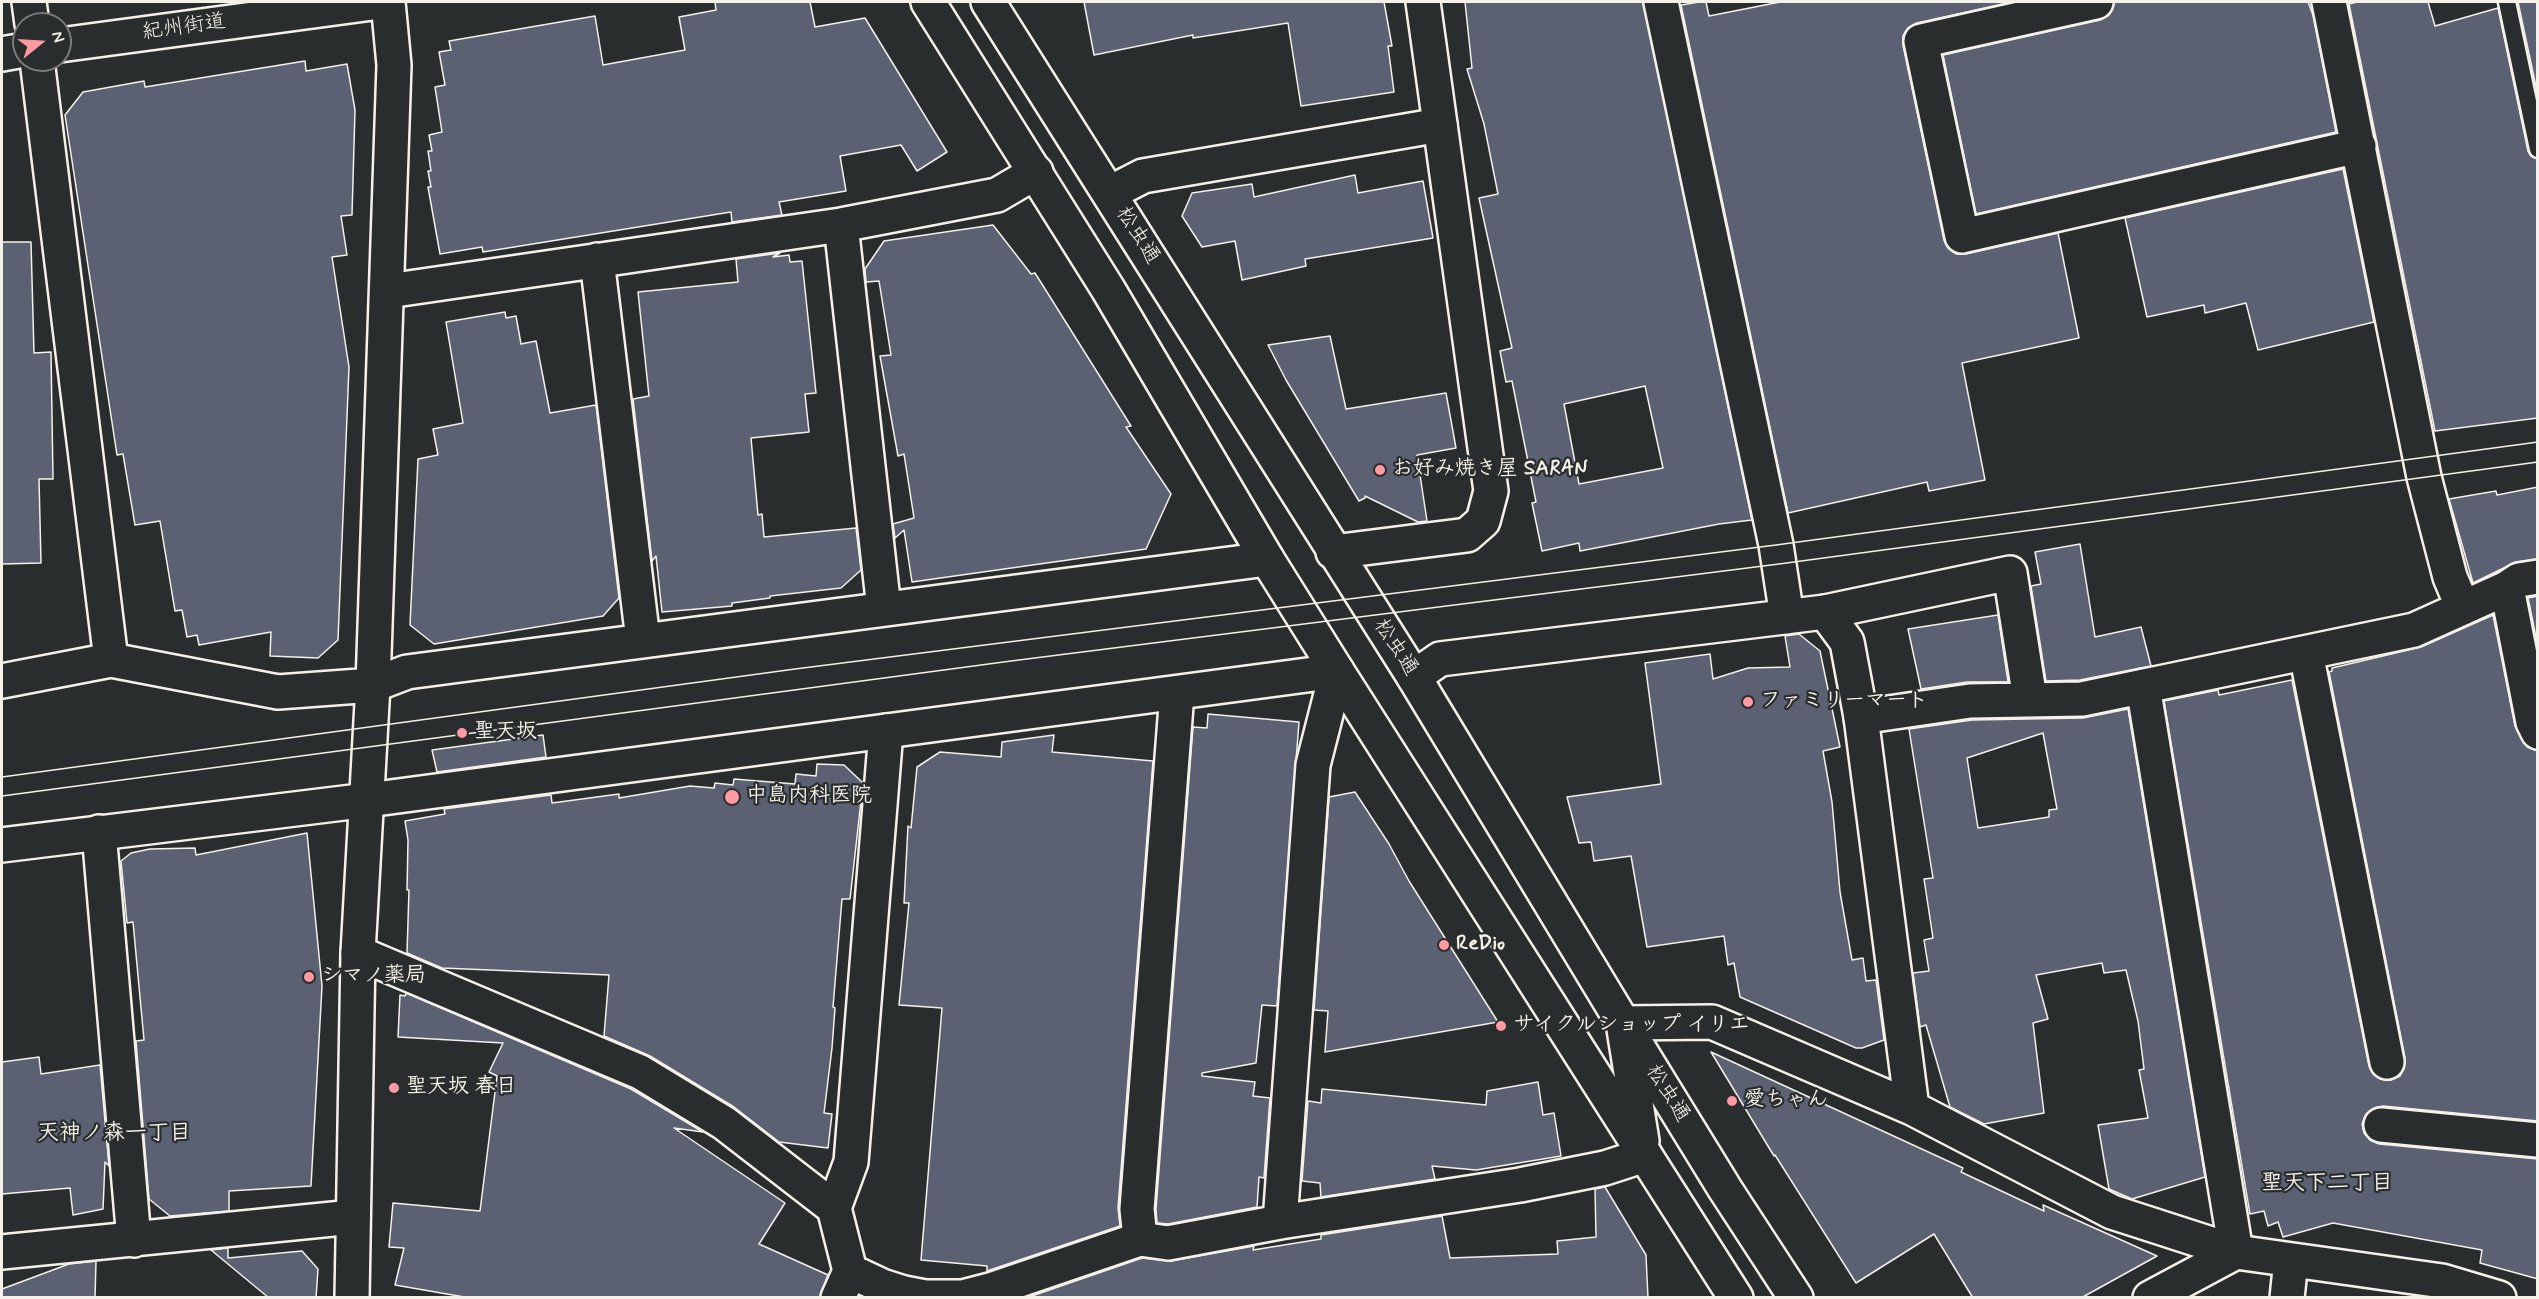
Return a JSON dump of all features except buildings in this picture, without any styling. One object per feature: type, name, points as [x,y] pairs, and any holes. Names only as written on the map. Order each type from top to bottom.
[{"type":"street","name":"紀州街道","points":[[72,43],[380,2]]},
{"type":"street","points":[[352,1298],[358,953],[368,800],[388,291],[394,65],[388,2]]},
{"type":"street","points":[[928,2],[1108,289],[1337,671],[1645,1155],[1728,1294]]},
{"type":"street","name":"松虫通","points":[[988,2],[1414,677],[1725,1189],[1796,1298]]},
{"type":"street","points":[[1333,552],[1467,535],[1483,521],[1491,491],[1423,2]]},
{"type":"street","points":[[1661,2],[1776,546],[1787,617]]},
{"type":"street","points":[[2096,2],[1921,41],[1962,236],[2360,146]]},
{"type":"street","points":[[2329,2],[2360,146],[2422,467],[2450,577],[2463,608]]},
{"type":"street","points":[[38,72],[111,660]]},
{"type":"street","points":[[1110,193],[1143,176],[1440,125]]},
{"type":"street","points":[[388,291],[841,225],[997,195],[1036,172]]},
{"type":"street","points":[[841,225],[884,609]]},
{"type":"street","points":[[597,260],[643,640]]},
{"type":"street","points":[[2,681],[111,660],[278,692],[373,685],[407,672],[1268,559]]},
{"type":"street","points":[[1414,677],[1440,659],[1825,612],[2010,573],[2030,699]]},
{"type":"street","points":[[1861,717],[1970,701],[2082,699],[2306,653],[2414,630],[2507,588],[2519,580],[2538,577]]},
{"type":"street","points":[[2507,588],[2534,722],[2538,732]]},
{"type":"street","points":[[1825,612],[1847,642],[1861,717],[1912,1108]]},
{"type":"street","points":[[2306,653],[2387,1062]]},
{"type":"street","points":[[2,845],[368,800],[1337,671]]},
{"type":"street","points":[[1280,1222],[1313,765],[1337,671]]},
{"type":"street","points":[[2143,686],[2236,1252]]},
{"type":"street","points":[[1140,1239],[1137,1209],[1177,693]]},
{"type":"street","points":[[886,731],[851,1162],[834,1208],[843,1284],[882,1286],[925,1297],[963,1297],[1140,1239],[1168,1243],[1280,1222],[1530,1183],[1605,1168],[1645,1155]]},
{"type":"street","points":[[99,832],[134,1240]]},
{"type":"street","points":[[358,953],[640,1072],[724,1123],[834,1208]]},
{"type":"street","points":[[1645,1155],[1623,1023],[1712,1022],[1912,1108],[2112,1212],[2236,1252],[2442,1281],[2499,1298]]},
{"type":"street","points":[[2381,1125],[2538,1140]]},
{"type":"street","points":[[2,1252],[353,1217]]},
{"type":"street","points":[[2150,1298],[2236,1252]]},
{"type":"street","points":[[2287,1298],[2291,1260]]},
{"type":"lane","points":[[2507,2],[2538,149]]},
{"type":"tram line","points":[[2,777],[795,669],[1776,545],[2538,442]]},
{"type":"tram line","points":[[2,796],[1011,661],[1779,564],[2538,462]]},
{"type":"place","name":"お好み焼き屋 SARAN","points":[[1380,470]]},
{"type":"place","name":"ファミリーマート","points":[[1748,702]]},
{"type":"place","name":"聖天坂","points":[[462,733]]},
{"type":"place","name":"中島内科医院","points":[[732,797]]},
{"type":"place","name":"ReDio","points":[[1444,945]]},
{"type":"place","name":"シマノ薬局","points":[[309,977]]},
{"type":"place","name":"サイクルショップ イリエ","points":[[1501,1026]]},
{"type":"place","name":"聖天坂 春日","points":[[394,1088]]},
{"type":"place","name":"愛ちゃん","points":[[1732,1101]]},
{"type":"district","name":"天神ノ森一丁目","points":[[114,1134]]},
{"type":"district","name":"聖天下二丁目","points":[[2327,1184]]}]
